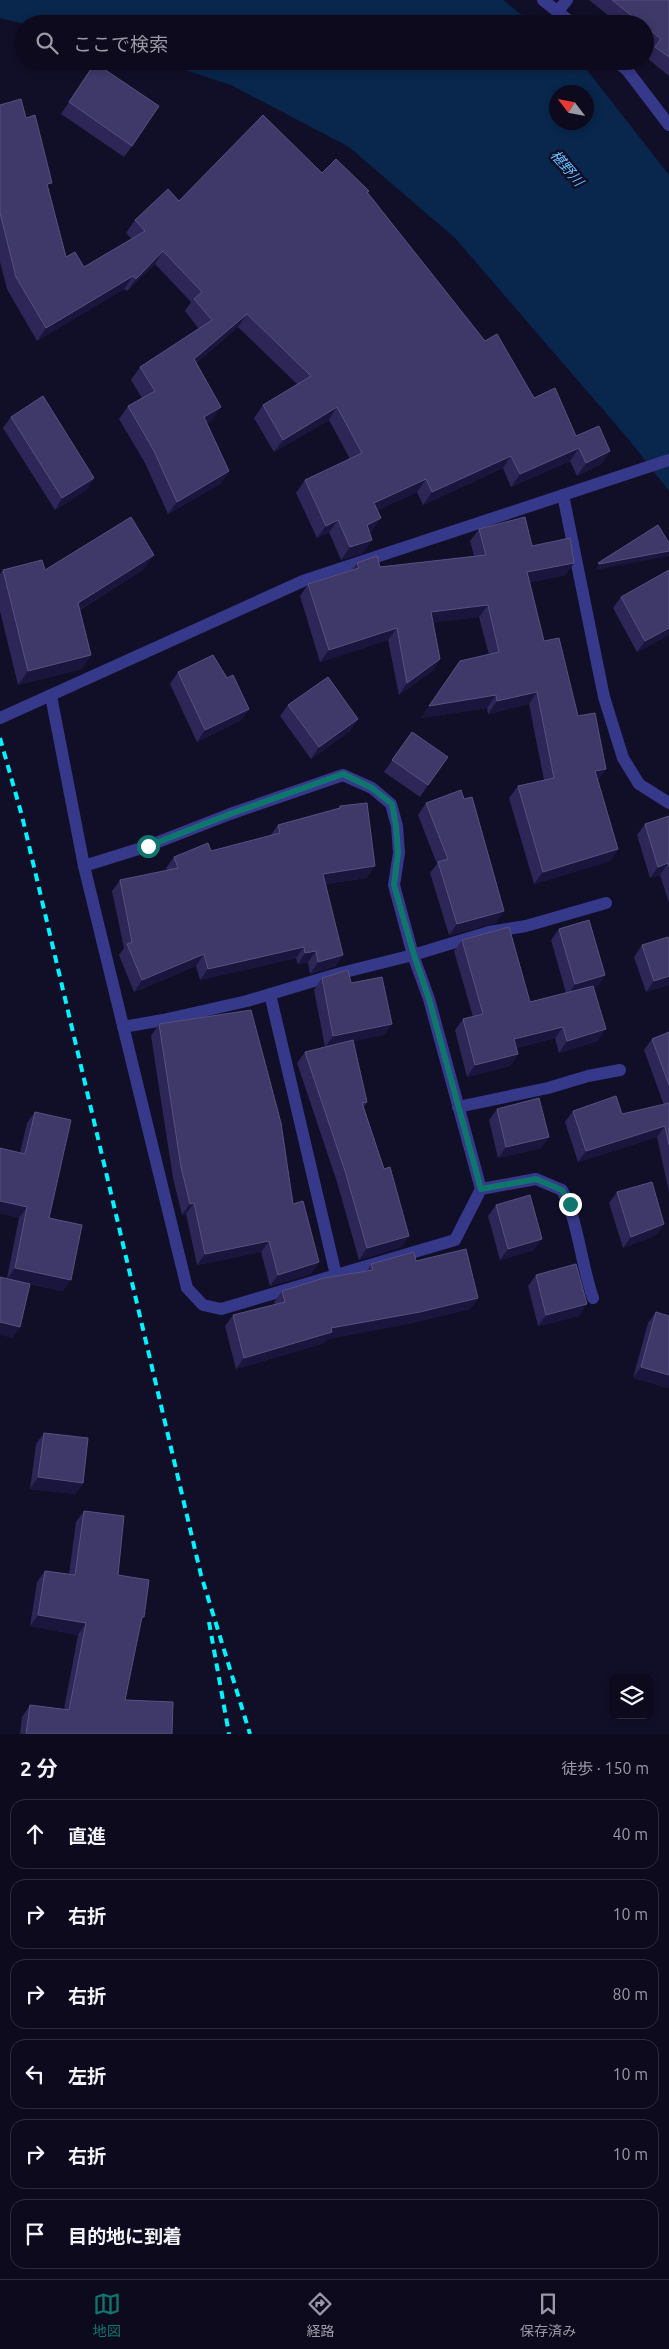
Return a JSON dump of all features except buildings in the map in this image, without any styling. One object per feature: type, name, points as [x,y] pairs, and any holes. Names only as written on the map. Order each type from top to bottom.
[{"type":"street","points":[[543,0],[563,15]]},
{"type":"street","points":[[558,11],[567,0]]},
{"type":"street","points":[[627,70],[669,125]]},
{"type":"street","points":[[0,718],[303,581],[669,460]]},
{"type":"street","points":[[563,495],[604,698],[623,758],[638,784],[669,803]]},
{"type":"street","points":[[51,696],[84,866],[187,1288],[203,1305],[221,1309],[455,1240],[481,1189],[429,999],[394,885],[398,853],[392,804],[372,788],[343,774],[230,814],[148,846],[84,866]]},
{"type":"street","points":[[123,1027],[206,1011],[337,974],[414,955],[489,932],[526,926],[606,903]]},
{"type":"street","points":[[270,994],[336,1275]]},
{"type":"street","points":[[458,1107],[548,1088],[588,1076],[620,1070]]},
{"type":"street","points":[[481,1189],[536,1179],[562,1190],[570,1204],[583,1272],[592,1298]]},
{"type":"water","points":[[0,0],[503,0],[522,15],[15,15],[15,22],[0,18]]},
{"type":"water","name":"椹野川","points":[[185,70],[587,70],[669,175],[669,491],[630,441],[455,238],[349,147],[231,85]]},
{"type":"railway","points":[[0,738],[22,816],[201,1575],[250,1734]]},
{"type":"railway","points":[[209,1622],[229,1734]]},
{"type":"route","points":[[148,846],[230,814],[343,774],[372,788],[392,804],[398,853],[394,885],[429,999],[481,1189],[536,1179],[552,1184],[562,1190],[570,1204]]}]
